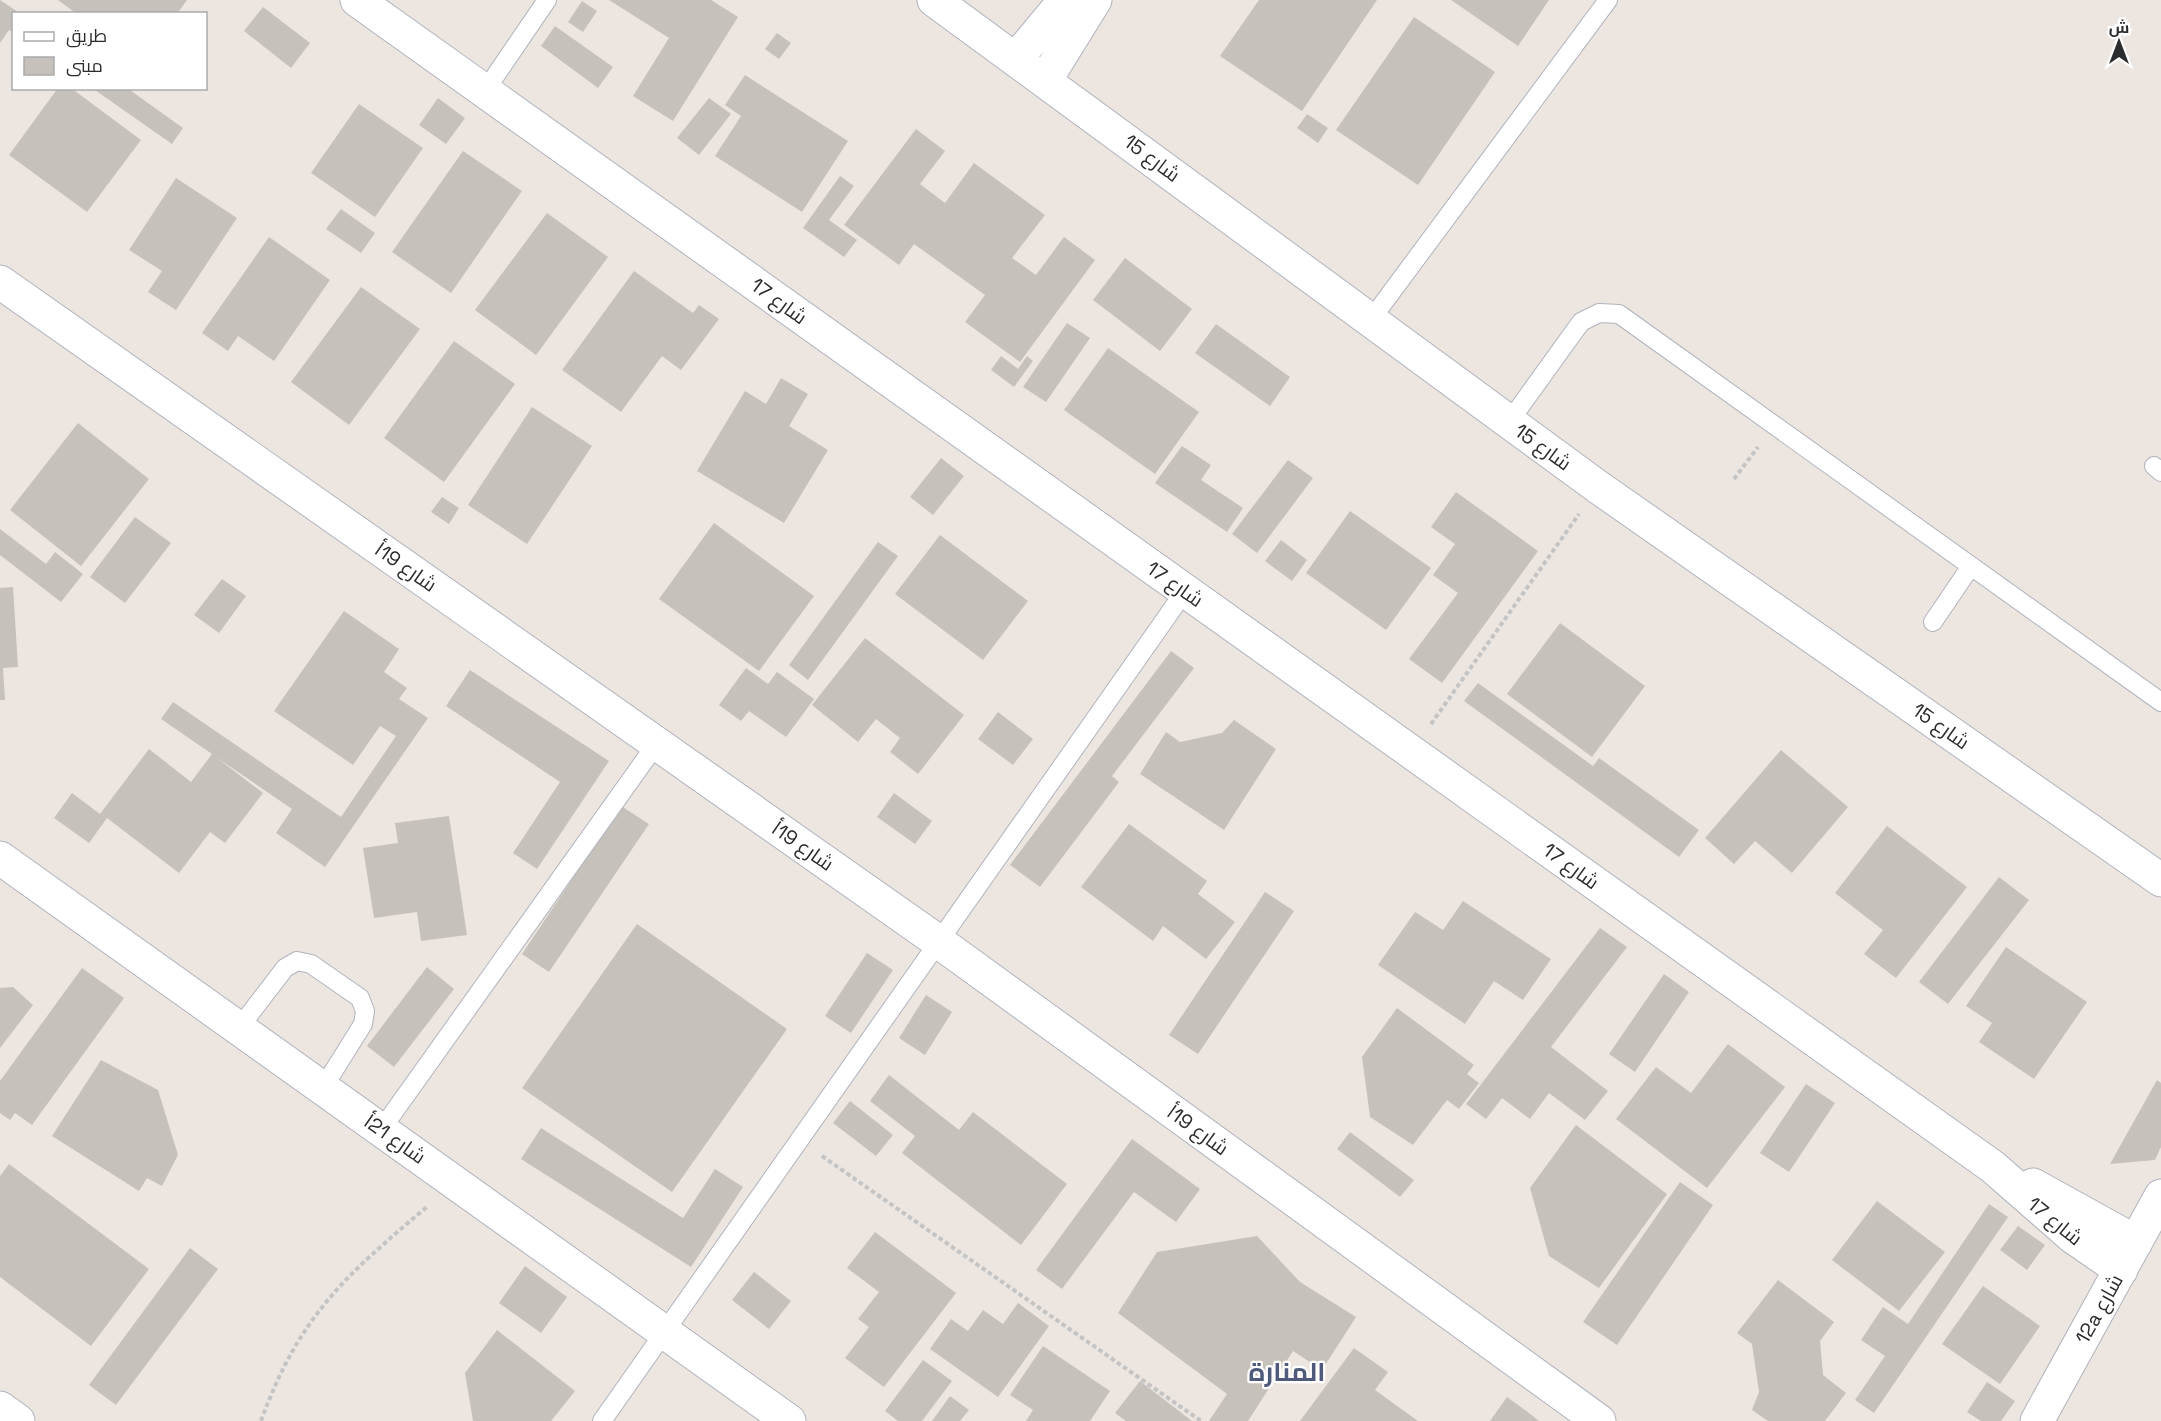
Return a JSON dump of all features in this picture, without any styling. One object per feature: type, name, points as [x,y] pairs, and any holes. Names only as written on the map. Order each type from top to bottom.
[{"type":"street","name":"شارع 17","points":[[357,0],[1993,1167],[2059,1198],[2128,1256]]},
{"type":"street","name":"شارع 15","points":[[934,0],[1046,79],[1370,321],[1598,487],[2161,880]]},
{"type":"street","points":[[1016,59],[1065,0]]},
{"type":"street","points":[[1046,79],[1095,0]]},
{"type":"street","name":"شارع 19أ","points":[[0,282],[939,942],[1599,1421]]},
{"type":"street","name":"شارع 21أ","points":[[0,858],[789,1421]]},
{"type":"street","name":"12a شارع","points":[[2037,1421],[2161,1196]]},
{"type":"street","points":[[0,1408],[18,1421]]},
{"type":"lane","points":[[484,91],[547,0]]},
{"type":"lane","points":[[1370,321],[1608,0]]},
{"type":"lane","points":[[1509,422],[1581,322],[1589,316],[1609,312],[1619,314],[2161,701]]},
{"type":"lane","points":[[1933,622],[1971,566]]},
{"type":"lane","points":[[602,1421],[1185,591]]},
{"type":"lane","points":[[381,1130],[657,743]]},
{"type":"lane","points":[[239,1028],[291,963],[297,961],[311,964],[360,999],[365,1018],[322,1088]]},
{"type":"path","points":[[1734,479],[1774,425]]},
{"type":"path","points":[[1412,752],[1598,487]]},
{"type":"path","points":[[799,1140],[1201,1421]]},
{"type":"path","points":[[261,1421],[276,1382],[298,1339],[326,1300],[359,1264],[456,1183]]},
{"type":"building","points":[[0,0],[18,12],[12,12],[12,32],[9,30],[0,43]]},
{"type":"building","points":[[58,0],[187,0],[178,12],[74,12]]},
{"type":"building","points":[[609,0],[711,0],[738,17],[673,121],[633,96],[669,38]]},
{"type":"building","points":[[1259,0],[1377,0],[1302,111],[1220,56]]},
{"type":"building","points":[[1451,0],[1549,0],[1518,46]]},
{"type":"building","points":[[582,1],[597,11],[583,32],[568,22]]},
{"type":"building","points":[[263,7],[310,43],[291,68],[244,31]]},
{"type":"building","points":[[1414,17],[1495,72],[1418,185],[1336,130]]},
{"type":"building","points":[[555,26],[613,67],[598,88],[541,46]]},
{"type":"building","points":[[777,33],[791,43],[779,59],[765,49]]},
{"type":"building","points":[[745,75],[848,141],[802,212],[715,156],[741,116],[725,105]]},
{"type":"building","points":[[57,90],[74,90],[141,140],[87,212],[9,155]]},
{"type":"building","points":[[95,90],[130,90],[183,128],[172,144]]},
{"type":"building","points":[[438,98],[465,118],[446,144],[419,125]]},
{"type":"building","points":[[709,98],[731,114],[699,155],[677,138]]},
{"type":"building","points":[[359,104],[423,148],[375,217],[311,173]]},
{"type":"building","points":[[1307,114],[1328,128],[1318,143],[1297,128]]},
{"type":"building","points":[[916,129],[945,151],[920,184],[945,203],[974,163],[1045,215],[1012,258],[1036,275],[1064,237],[1095,260],[1020,362],[965,322],[985,295],[914,244],[899,265],[844,225]]},
{"type":"building","points":[[463,151],[522,191],[451,293],[392,252]]},
{"type":"building","points":[[840,176],[854,186],[829,220],[857,240],[844,257],[803,228]]},
{"type":"building","points":[[176,178],[237,218],[176,310],[148,292],[162,271],[129,250]]},
{"type":"building","points":[[341,209],[375,233],[361,253],[326,229]]},
{"type":"building","points":[[547,213],[608,257],[536,355],[475,310]]},
{"type":"building","points":[[269,237],[330,280],[274,361],[238,336],[228,351],[202,333]]},
{"type":"building","points":[[1125,258],[1192,309],[1160,351],[1093,300]]},
{"type":"building","points":[[634,271],[693,313],[699,305],[719,319],[681,370],[662,356],[621,412],[562,370]]},
{"type":"building","points":[[361,287],[420,329],[349,425],[291,382]]},
{"type":"building","points":[[1067,323],[1090,338],[1046,402],[1023,387]]},
{"type":"building","points":[[1216,324],[1290,377],[1270,406],[1195,353]]},
{"type":"building","points":[[454,341],[515,384],[444,482],[384,438]]},
{"type":"building","points":[[1108,348],[1199,412],[1155,474],[1064,410]]},
{"type":"building","points":[[1001,356],[1018,369],[1027,356],[1033,361],[1014,387],[991,370]]},
{"type":"building","points":[[781,378],[808,394],[789,426],[828,450],[784,523],[697,471],[745,391],[766,404]]},
{"type":"building","points":[[532,407],[592,446],[527,544],[468,505]]},
{"type":"building","points":[[78,423],[149,479],[81,566],[10,510]]},
{"type":"building","points":[[1182,446],[1211,465],[1201,480],[1243,508],[1227,532],[1155,483]]},
{"type":"building","points":[[941,458],[964,476],[933,515],[910,497]]},
{"type":"building","points":[[1288,460],[1313,478],[1257,553],[1232,534]]},
{"type":"building","points":[[1456,492],[1538,551],[1442,683],[1409,659],[1458,593],[1433,575],[1455,544],[1431,527]]},
{"type":"building","points":[[442,497],[459,508],[449,524],[431,512]]},
{"type":"building","points":[[1350,511],[1431,568],[1386,630],[1306,573]]},
{"type":"building","points":[[135,517],[171,543],[125,603],[90,577]]},
{"type":"building","points":[[714,523],[814,596],[759,671],[659,599]]},
{"type":"building","points":[[0,529],[46,564],[55,552],[83,574],[61,602],[0,555]]},
{"type":"building","points":[[940,535],[1028,601],[983,660],[895,594]]},
{"type":"building","points":[[1281,540],[1307,560],[1292,581],[1265,561]]},
{"type":"building","points":[[878,542],[898,556],[808,680],[789,665]]},
{"type":"building","points":[[222,579],[246,596],[219,633],[194,615]]},
{"type":"building","points":[[13,587],[18,667],[3,668],[5,700],[0,700],[0,588]]},
{"type":"building","points":[[344,611],[399,649],[384,672],[407,688],[399,699],[428,718],[325,867],[276,833],[292,809],[216,757],[263,793],[225,843],[210,832],[179,873],[107,818],[89,843],[54,818],[72,793],[100,814],[149,749],[191,782],[212,754],[161,719],[173,702],[341,817],[396,736],[380,726],[353,765],[274,711]]},
{"type":"building","points":[[1560,623],[1645,686],[1592,757],[1507,694]]},
{"type":"building","points":[[865,638],[964,715],[918,774],[890,752],[900,738],[876,719],[858,742],[812,705]]},
{"type":"building","points":[[1171,651],[1194,668],[1112,776],[1119,782],[1040,887],[1010,865]]},
{"type":"building","points":[[746,668],[768,684],[777,672],[814,699],[786,737],[749,711],[741,721],[719,705]]},
{"type":"building","points":[[470,670],[609,761],[537,869],[513,853],[560,782],[446,706]]},
{"type":"building","points":[[1478,683],[1593,766],[1599,758],[1699,830],[1679,857],[1464,701]]},
{"type":"building","points":[[998,712],[1033,739],[1013,765],[978,739]]},
{"type":"building","points":[[1234,720],[1276,749],[1224,830],[1140,774],[1166,732],[1180,742],[1222,733]]},
{"type":"building","points":[[1781,750],[1848,807],[1792,873],[1755,841],[1734,864],[1705,838]]},
{"type":"building","points":[[894,793],[932,821],[915,844],[877,817]]},
{"type":"building","points":[[621,806],[649,824],[549,972],[522,954]]},
{"type":"building","points":[[449,816],[467,935],[421,941],[417,912],[374,918],[363,848],[398,843],[395,823]]},
{"type":"building","points":[[1129,824],[1207,881],[1198,894],[1235,922],[1206,959],[1163,926],[1153,941],[1081,887]]},
{"type":"building","points":[[1887,826],[1967,887],[1896,978],[1864,954],[1883,930],[1835,893]]},
{"type":"building","points":[[1999,877],[2029,900],[1948,1004],[1919,982]]},
{"type":"building","points":[[1265,892],[1294,911],[1198,1054],[1169,1035]]},
{"type":"building","points":[[1463,901],[1551,959],[1523,1000],[1494,981],[1465,1024],[1378,965],[1415,912],[1443,930]]},
{"type":"building","points":[[637,924],[787,1029],[672,1192],[522,1088]]},
{"type":"building","points":[[1600,928],[1627,947],[1551,1047],[1608,1091],[1585,1120],[1549,1093],[1530,1119],[1502,1098],[1486,1119],[1466,1104]]},
{"type":"building","points":[[2006,947],[2087,1002],[2034,1079],[1979,1042],[1992,1023],[1966,1006]]},
{"type":"building","points":[[867,953],[893,970],[851,1033],[825,1016]]},
{"type":"building","points":[[427,967],[454,989],[394,1067],[367,1046]]},
{"type":"building","points":[[82,968],[124,998],[32,1125],[15,1113],[10,1120],[0,1113],[0,1081]]},
{"type":"building","points":[[1664,974],[1689,992],[1635,1072],[1609,1054]]},
{"type":"building","points":[[13,987],[33,1005],[0,1048],[0,988]]},
{"type":"building","points":[[926,995],[952,1012],[925,1055],[899,1038]]},
{"type":"building","points":[[1397,1008],[1474,1065],[1467,1074],[1479,1083],[1459,1109],[1447,1100],[1413,1145],[1370,1117],[1362,1057]]},
{"type":"building","points":[[1728,1044],[1785,1087],[1707,1188],[1616,1119],[1656,1067],[1691,1093]]},
{"type":"building","points":[[101,1060],[158,1090],[178,1155],[162,1186],[147,1178],[139,1191],[52,1136]]},
{"type":"building","points":[[889,1075],[959,1130],[973,1112],[1067,1184],[1021,1245],[902,1153],[915,1136],[870,1101]]},
{"type":"building","points":[[2157,1080],[2161,1083],[2161,1147],[2155,1160],[2110,1164]]},
{"type":"building","points":[[1806,1084],[1835,1103],[1789,1172],[1760,1153]]},
{"type":"building","points":[[850,1101],[893,1135],[876,1156],[833,1123]]},
{"type":"building","points":[[1576,1125],[1667,1194],[1599,1288],[1549,1256],[1530,1188]]},
{"type":"building","points":[[541,1128],[683,1218],[715,1169],[743,1187],[691,1267],[521,1159]]},
{"type":"building","points":[[1350,1132],[1414,1180],[1400,1197],[1337,1149]]},
{"type":"building","points":[[1132,1139],[1200,1189],[1176,1222],[1134,1192],[1062,1289],[1036,1270]]},
{"type":"building","points":[[9,1164],[149,1269],[91,1346],[0,1277],[0,1176]]},
{"type":"building","points":[[1680,1182],[1713,1205],[1617,1345],[1583,1322]]},
{"type":"building","points":[[1877,1201],[1945,1252],[1899,1311],[1832,1260]]},
{"type":"building","points":[[1989,1204],[2008,1217],[1874,1413],[1855,1400],[1885,1356],[1861,1340],[1883,1307],[1908,1324]]},
{"type":"building","points":[[2018,1226],[2045,1245],[2027,1270],[2000,1250]]},
{"type":"building","points":[[875,1232],[956,1293],[884,1387],[845,1358],[869,1327],[858,1319],[879,1292],[847,1268]]},
{"type":"building","points":[[1257,1236],[1300,1282],[1356,1317],[1322,1370],[1293,1351],[1248,1421],[1209,1421],[1227,1394],[1118,1313],[1157,1252]]},
{"type":"building","points":[[190,1248],[218,1269],[116,1405],[89,1385]]},
{"type":"building","points":[[525,1266],[567,1297],[541,1333],[499,1303]]},
{"type":"building","points":[[754,1272],[791,1301],[769,1329],[732,1300]]},
{"type":"building","points":[[1778,1280],[1834,1322],[1820,1341],[1823,1375],[1846,1393],[1825,1421],[1768,1421],[1752,1410],[1759,1392],[1752,1344],[1737,1333]]},
{"type":"building","points":[[1983,1286],[2040,1326],[2000,1384],[1942,1344]]},
{"type":"building","points":[[1018,1303],[1049,1326],[998,1397],[930,1349],[951,1319],[968,1331],[983,1310],[1003,1324]]},
{"type":"building","points":[[497,1330],[575,1391],[551,1421],[473,1421],[465,1373]]},
{"type":"building","points":[[1043,1346],[1110,1391],[1090,1421],[1026,1421],[1033,1410],[1010,1395]]},
{"type":"building","points":[[1354,1348],[1388,1372],[1375,1390],[1418,1421],[1300,1421]]},
{"type":"building","points":[[923,1360],[952,1381],[922,1421],[898,1421],[885,1411]]},
{"type":"building","points":[[1140,1381],[1192,1421],[1126,1421],[1115,1413]]},
{"type":"building","points":[[1987,1382],[2015,1401],[2001,1421],[1981,1421],[1967,1412]]},
{"type":"building","points":[[950,1396],[969,1410],[960,1421],[932,1421]]},
{"type":"building","points":[[1507,1397],[1529,1413],[1539,1421],[1490,1421]]},
{"type":"district","name":"المنارة","points":[[1287,1372]]}]
